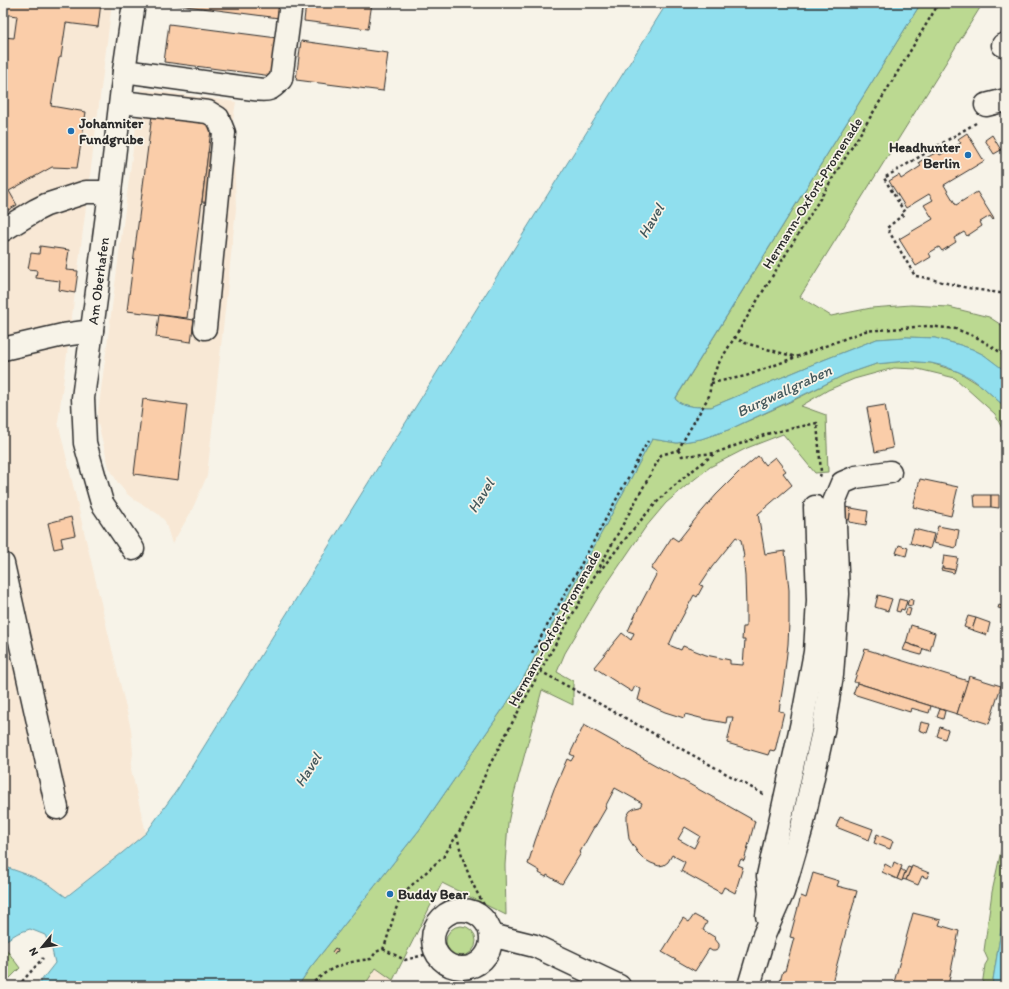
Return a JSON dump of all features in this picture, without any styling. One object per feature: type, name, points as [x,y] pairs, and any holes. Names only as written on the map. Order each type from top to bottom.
[{"type":"street","name":"Am Oberhafen","points":[[133,549],[102,503],[85,443],[83,398],[124,71],[134,3]]},
{"type":"street","points":[[124,71],[254,90],[270,89],[274,87],[281,79],[291,3]]},
{"type":"street","points":[[121,102],[208,112],[218,118],[224,133],[204,328]]},
{"type":"street","points":[[3,230],[46,205],[86,192],[110,192]]},
{"type":"street","points":[[3,349],[92,331]]},
{"type":"street","points":[[749,986],[764,935],[783,892],[802,827],[832,675],[838,594],[834,502],[842,483],[856,476],[890,472]]},
{"type":"street","points":[[764,935],[770,893],[768,876],[802,722],[814,652],[818,600],[815,507]]},
{"type":"street","points":[[3,564],[57,808]]},
{"type":"street","points":[[464,909],[474,912],[482,918],[488,926],[491,935],[491,945],[487,954],[481,961],[461,977],[456,968],[447,965],[440,959],[435,952],[432,942],[433,932],[437,922],[444,915],[453,911],[464,909]]},
{"type":"street","points":[[491,935],[535,946],[619,986]]},
{"type":"path","name":"Hermann-Oxfort-Promenade","points":[[383,949],[402,894],[444,856],[465,822],[488,768],[540,671],[661,455],[678,450],[709,396],[711,383],[717,366],[939,3]]},
{"type":"path","points":[[996,103],[972,125],[884,178],[905,213],[887,228],[915,276],[925,277],[973,290],[1006,294]]},
{"type":"path","points":[[711,383],[746,376],[865,331],[928,326],[956,329],[978,338],[1006,357]]},
{"type":"path","points":[[734,337],[745,344],[796,357]]},
{"type":"path","points":[[678,450],[682,456],[715,453],[770,433],[817,423],[821,472],[815,507]]},
{"type":"path","points":[[532,653],[648,441]]},
{"type":"path","points":[[594,577],[664,496],[715,453]]},
{"type":"path","points":[[540,671],[784,804]]},
{"type":"path","points":[[457,835],[460,851],[470,878],[486,908]]},
{"type":"path","points":[[310,986],[318,978],[336,966],[371,958],[376,952],[383,949],[405,960],[435,952]]},
{"type":"path","points":[[18,986],[43,958]]},
{"type":"shaded area","points":[[3,3],[112,3],[58,422],[131,729],[133,753],[131,769],[146,833],[65,897],[50,885],[31,876],[3,866]]},
{"type":"shaded area","points":[[141,89],[236,102],[233,120],[236,209],[207,476],[191,512],[172,544],[165,521],[158,514],[127,494],[118,483],[109,467],[97,420]]},
{"type":"shaded area","points":[[376,968],[402,986],[364,986]]},
{"type":"green space","points":[[921,3],[983,3],[800,297],[831,316],[871,308],[911,305],[949,307],[989,317],[1006,328],[1006,372],[984,355],[972,349],[935,338],[906,337],[877,339],[711,407],[692,406],[678,402],[675,399]]},
{"type":"green space","points":[[906,361],[931,363],[959,372],[983,387],[1004,406],[1006,410],[1006,437],[995,414],[955,378],[918,369],[894,368],[854,379],[828,390],[801,406],[826,415],[828,472],[815,473],[783,434],[747,448],[710,467],[666,503],[645,528],[602,591],[565,653],[557,672],[573,681],[573,705],[542,690],[514,794],[508,823],[505,865],[506,915],[442,883],[393,980],[376,968],[364,986],[298,986],[310,968],[420,829],[520,684],[652,439],[677,443],[701,439],[728,430],[844,375],[876,364]]},
{"type":"green space","points":[[1006,828],[1006,899],[992,986],[982,986],[985,965],[988,960],[984,951],[992,892]]},
{"type":"green space","points":[[461,926],[467,927],[475,935],[475,947],[467,955],[461,956],[455,955],[447,947],[446,941],[447,935],[455,927]]},
{"type":"green space","points":[[3,945],[20,968],[3,985]]},
{"type":"water","points":[[667,3],[921,3],[675,399],[682,404],[697,407],[711,407],[877,339],[906,337],[935,338],[972,349],[984,355],[1006,372],[1006,410],[1004,406],[983,387],[971,378],[959,372],[931,363],[906,361],[876,364],[844,375],[728,430],[701,439],[677,443],[652,439],[520,684],[420,829],[310,968],[298,986],[37,986],[55,963],[52,950],[45,935],[30,929],[18,933],[3,942],[3,866],[31,876],[50,885],[66,897],[146,833],[177,790]]},
{"type":"water","points":[[1006,899],[1006,986],[992,986]]},
{"type":"building","points":[[3,3],[101,3],[98,27],[66,23],[51,106],[86,112],[77,168],[52,167],[9,191],[17,205],[3,213],[3,37],[14,38],[17,16],[3,14]]},
{"type":"building","points":[[171,3],[281,3],[279,18]]},
{"type":"building","points":[[306,3],[372,3],[368,29],[304,21]]},
{"type":"building","points":[[169,24],[277,38],[272,76],[164,62]]},
{"type":"building","points":[[301,41],[388,53],[383,91],[296,80]]},
{"type":"building","points":[[152,115],[212,122],[187,318],[127,311]]},
{"type":"building","points":[[967,133],[984,161],[944,185],[956,205],[977,192],[994,219],[993,220],[990,216],[980,222],[982,226],[967,236],[964,232],[954,238],[956,242],[942,251],[939,247],[929,253],[931,257],[916,266],[899,239],[933,219],[924,205],[933,200],[929,194],[906,208],[889,181],[899,175],[901,179],[921,166],[919,162],[937,152],[940,155],[961,143],[958,139]]},
{"type":"building","points":[[992,135],[1001,150],[994,154],[985,140]]},
{"type":"building","points":[[208,152],[220,154],[214,203],[202,202]]},
{"type":"building","points":[[40,246],[69,250],[66,270],[78,271],[75,293],[59,290],[60,281],[36,278],[37,270],[28,269],[31,253],[39,254]]},
{"type":"building","points":[[159,315],[194,320],[191,342],[156,337]]},
{"type":"building","points":[[143,399],[187,405],[178,480],[134,474]]},
{"type":"building","points":[[885,405],[893,448],[875,452],[867,408]]},
{"type":"building","points":[[758,456],[765,465],[775,457],[786,471],[783,473],[792,485],[758,514],[765,554],[785,551],[789,590],[788,644],[779,711],[784,712],[775,751],[770,750],[768,755],[727,743],[733,717],[727,717],[726,723],[685,714],[684,718],[665,712],[638,700],[641,689],[635,686],[632,692],[594,667],[622,633],[631,640],[634,633],[628,631],[657,573],[651,569],[672,537],[678,541],[716,495],[739,472]],"holes":[[[736,537],[741,540],[744,557],[746,607],[746,627],[743,627],[742,640],[745,640],[743,665],[730,664],[730,660],[706,655],[683,646],[681,650],[669,645],[694,595],[697,597],[703,586],[700,585],[712,567]]]},
{"type":"building","points":[[920,479],[958,487],[951,516],[913,507]]},
{"type":"building","points":[[974,495],[991,495],[991,507],[975,507]]},
{"type":"building","points":[[991,495],[999,495],[999,508],[991,507]]},
{"type":"building","points":[[844,507],[851,508],[849,520],[842,519]]},
{"type":"building","points":[[851,508],[868,511],[866,525],[849,522]]},
{"type":"building","points":[[71,517],[75,535],[61,538],[63,547],[54,549],[48,523]]},
{"type":"building","points":[[938,526],[959,530],[956,548],[933,543]]},
{"type":"building","points":[[914,529],[934,534],[930,549],[910,543]]},
{"type":"building","points":[[899,545],[908,548],[906,556],[896,553]]},
{"type":"building","points":[[944,556],[958,558],[955,570],[942,568]]},
{"type":"building","points":[[942,568],[955,570],[954,573],[941,570]]},
{"type":"building","points":[[878,595],[892,599],[888,611],[875,607]]},
{"type":"building","points":[[899,599],[907,601],[904,610],[901,609],[900,612],[896,611]]},
{"type":"building","points":[[909,599],[913,600],[912,606],[907,605]]},
{"type":"building","points":[[999,605],[1004,607],[1003,609],[998,608]]},
{"type":"building","points":[[907,608],[911,609],[909,616],[905,615]]},
{"type":"building","points":[[968,616],[976,618],[972,630],[964,627]]},
{"type":"building","points":[[976,618],[990,623],[987,635],[972,630]]},
{"type":"building","points":[[911,625],[935,633],[930,651],[906,643]]},
{"type":"building","points":[[906,643],[923,649],[921,655],[903,650]]},
{"type":"building","points":[[865,649],[968,681],[957,714],[854,682]]},
{"type":"building","points":[[969,676],[1001,686],[989,724],[957,714]]},
{"type":"building","points":[[857,683],[931,706],[929,713],[911,708],[910,712],[853,694]]},
{"type":"building","points":[[940,709],[945,711],[943,719],[937,717]]},
{"type":"building","points":[[921,722],[930,724],[927,733],[919,730]]},
{"type":"building","points":[[584,725],[755,821],[744,861],[741,859],[738,865],[743,867],[735,893],[724,887],[721,893],[681,871],[685,862],[672,855],[668,862],[659,866],[644,859],[629,839],[627,822],[627,816],[630,811],[640,807],[642,803],[615,788],[605,807],[606,808],[562,884],[547,875],[546,877],[539,873],[540,871],[528,864],[554,789],[567,759],[571,761],[574,756],[570,754]],"holes":[[[685,827],[700,836],[694,848],[678,839]]]},
{"type":"building","points":[[940,727],[948,730],[945,739],[937,736]]},
{"type":"building","points":[[840,817],[873,829],[869,840],[836,827]]},
{"type":"building","points":[[877,834],[893,841],[890,849],[874,843]]},
{"type":"building","points":[[894,862],[902,866],[897,879],[882,872],[885,864],[892,868]]},
{"type":"building","points":[[912,866],[929,873],[927,878],[922,876],[918,885],[906,880]]},
{"type":"building","points":[[908,867],[911,868],[906,880],[902,879]]},
{"type":"building","points":[[901,869],[905,872],[902,881],[897,879]]},
{"type":"building","points":[[813,873],[839,881],[837,886],[857,891],[831,986],[781,986],[782,982],[780,981],[783,971],[785,971],[794,938],[790,937],[801,896],[806,898]]},
{"type":"building","points":[[913,913],[941,920],[939,925],[959,931],[948,986],[893,986]]},
{"type":"building","points":[[694,915],[707,922],[703,930],[716,938],[715,939],[719,944],[719,947],[715,951],[709,949],[695,971],[662,952],[683,918],[689,922]]},
{"type":"building","points":[[335,948],[338,950],[334,954],[332,952]]},
{"type":"place","name":"Johanniter Fundgrube","points":[[71,131]]},
{"type":"place","name":"Headhunter Berlin","points":[[968,155]]},
{"type":"place","name":"Buddy Bear","points":[[390,894]]},
{"type":"water label","name":"Havel","points":[[651,221]]},
{"type":"water label","name":"Burgwallgraben","points":[[784,391]]},
{"type":"water label","name":"Havel","points":[[481,496]]},
{"type":"water label","name":"Havel","points":[[308,770]]}]
